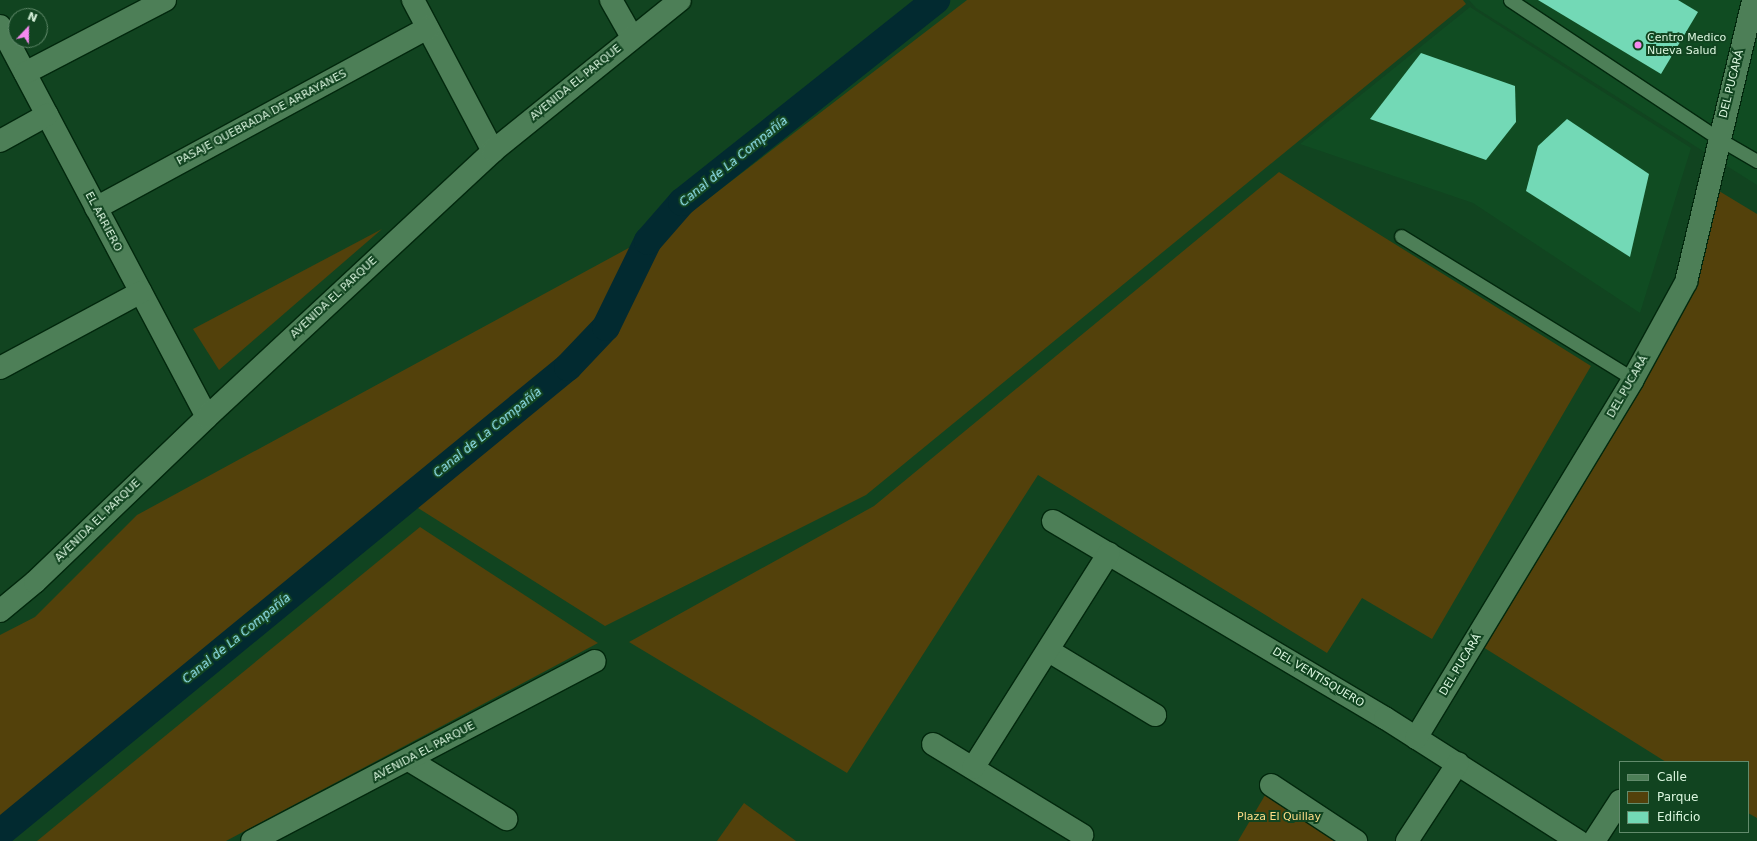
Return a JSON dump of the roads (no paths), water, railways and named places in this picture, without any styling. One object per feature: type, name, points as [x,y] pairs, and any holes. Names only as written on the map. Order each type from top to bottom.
[{"type":"street","points":[[25,73],[165,0]]},
{"type":"street","points":[[413,0],[493,151]]},
{"type":"street","points":[[611,0],[632,37]]},
{"type":"street","name":"AVENIDA EL PARQUE","points":[[0,611],[35,582],[207,417],[493,151],[632,37],[680,0]]},
{"type":"street","name":"DEL PUCARÁ","points":[[1416,738],[1633,379],[1686,282],[1753,0]]},
{"type":"street","name":"EL ARRIERO","points":[[0,26],[207,417]]},
{"type":"street","name":"PASAJE QUEBRADA DE ARRAYANES","points":[[96,208],[427,28]]},
{"type":"street","points":[[0,140],[47,115]]},
{"type":"street","points":[[0,368],[141,292]]},
{"type":"street","name":"DEL VENTISQUERO","points":[[1053,521],[1109,553],[1458,763],[1578,841]]},
{"type":"street","points":[[973,768],[1049,651],[1109,553]]},
{"type":"street","points":[[1049,651],[1155,716]]},
{"type":"street","name":"AVENIDA EL PARQUE","points":[[252,841],[409,760],[595,661]]},
{"type":"street","points":[[933,744],[1082,835]]},
{"type":"street","points":[[409,760],[506,819]]},
{"type":"street","points":[[1407,841],[1458,763]]},
{"type":"street","points":[[1271,785],[1356,841]]},
{"type":"street","points":[[1594,841],[1619,803]]},
{"type":"lane","points":[[1510,0],[1719,139],[1757,161]]},
{"type":"lane","points":[[1401,236],[1633,379]]},
{"type":"waterway","name":"Canal de La Compañía","points":[[0,833],[568,367],[606,327],[648,241],[682,202],[936,0]]},
{"type":"place","name":"Centro Medico Nueva Salud","points":[[1638,45]]},
{"type":"park label","name":"Plaza El Quillay","points":[[1279,817]]}]
